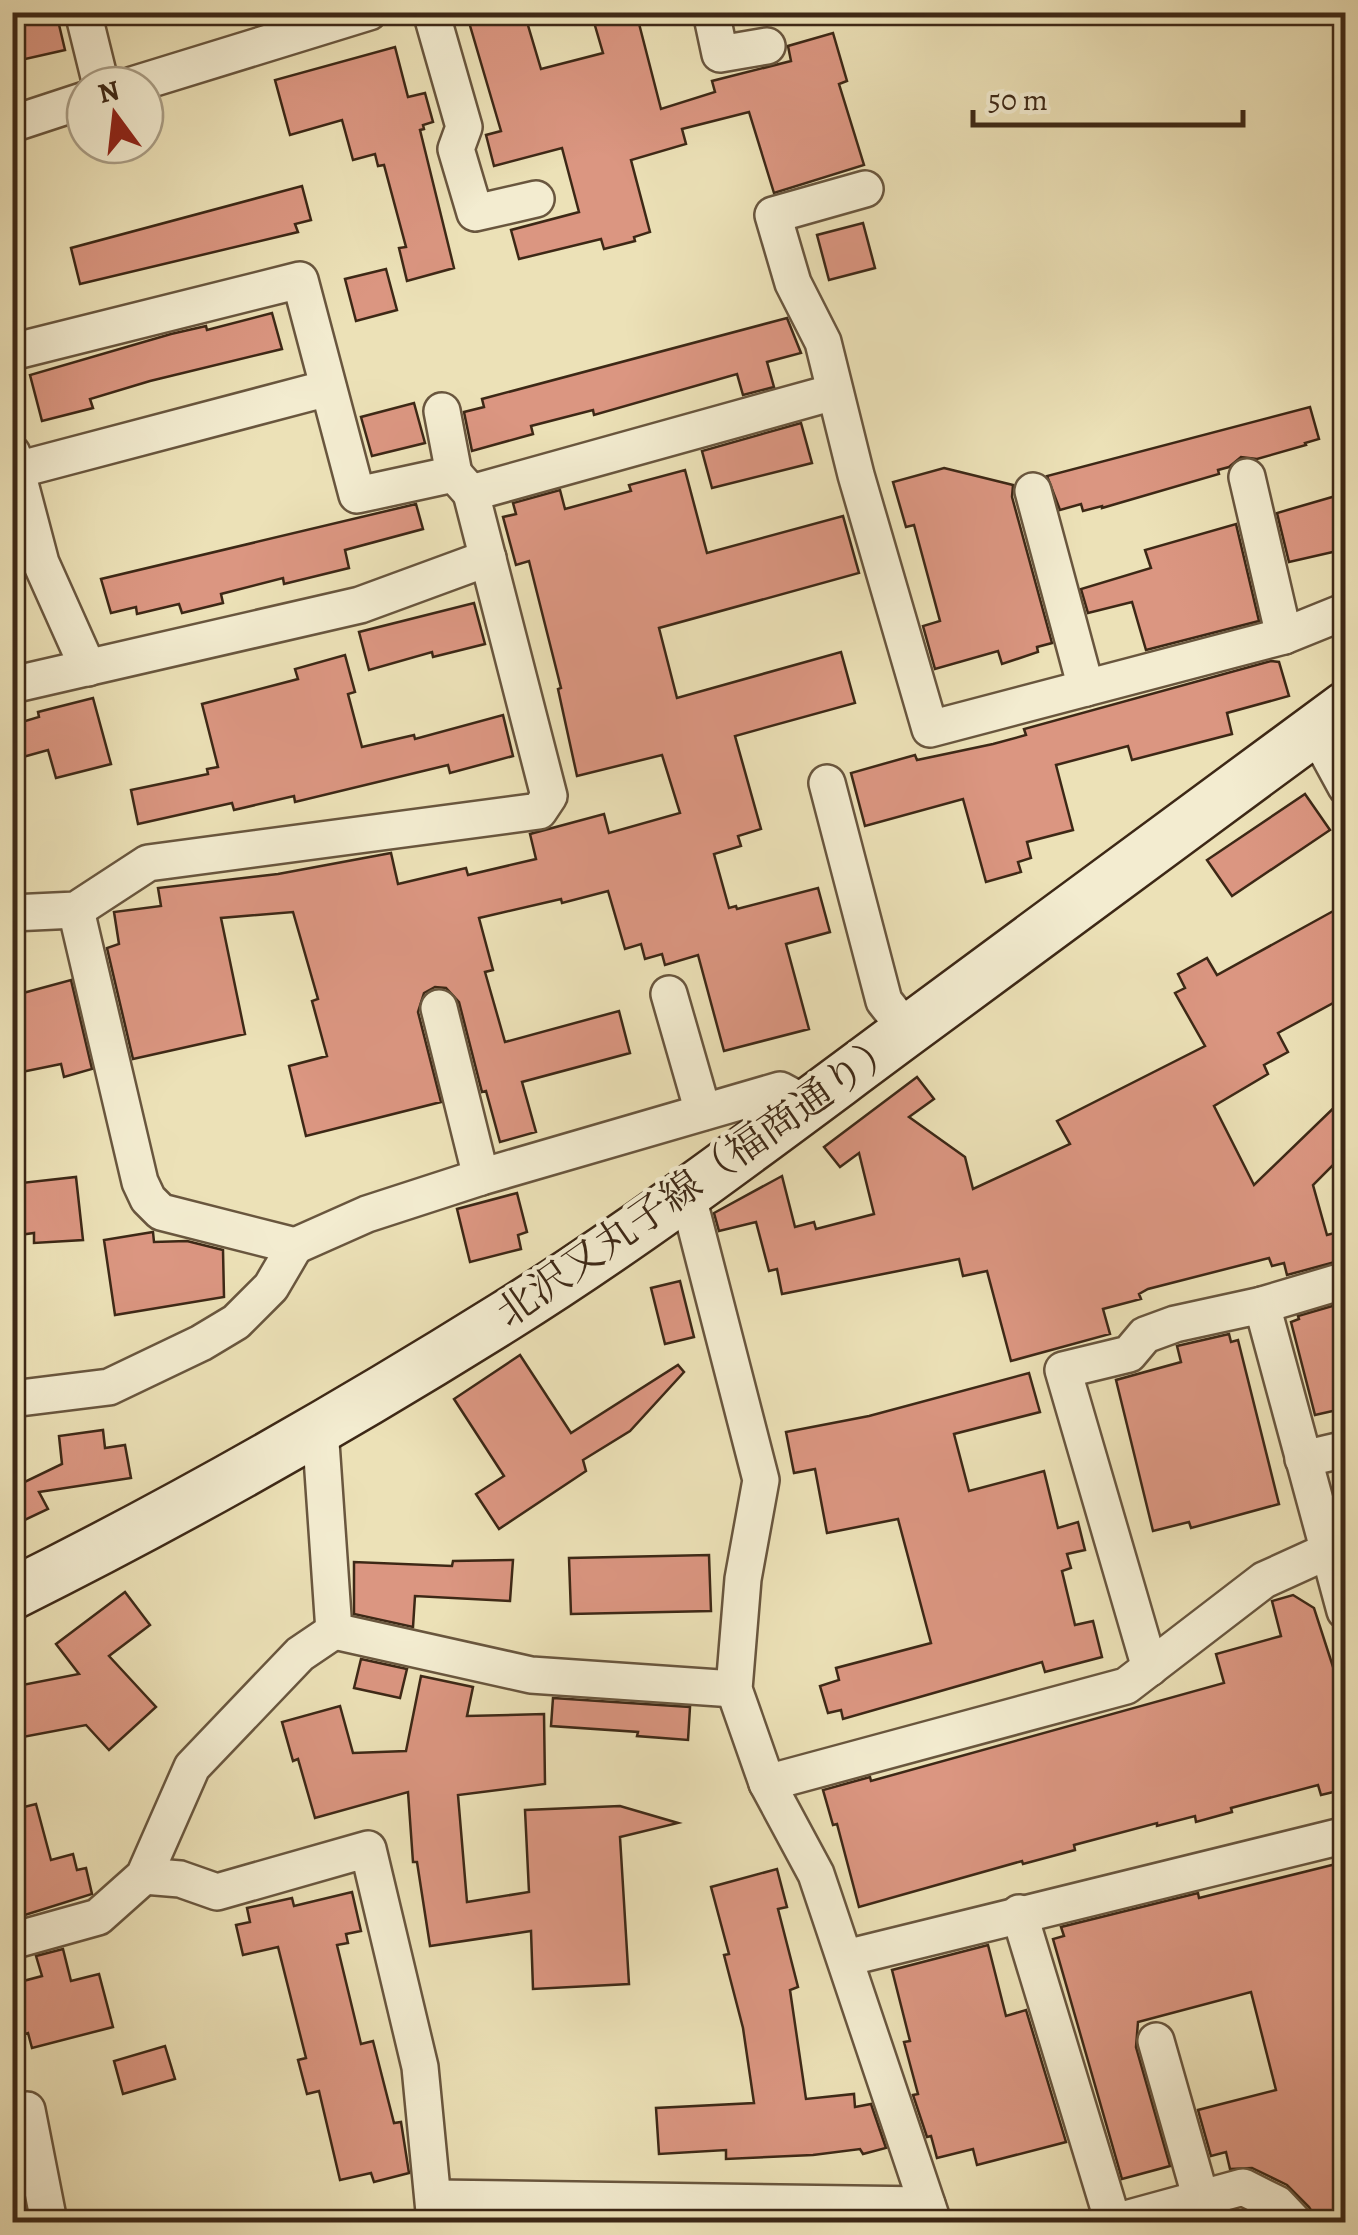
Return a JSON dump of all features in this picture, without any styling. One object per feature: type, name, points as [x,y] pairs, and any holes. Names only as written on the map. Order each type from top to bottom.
[{"type":"street","points":[[82,12],[96,65]]},
{"type":"street","points":[[165,75],[369,12]]},
{"type":"street","points":[[432,12],[464,127],[456,149],[475,213],[536,198]]},
{"type":"street","points":[[711,12],[720,54],[768,46]]},
{"type":"street","points":[[12,124],[65,107]]},
{"type":"street","points":[[865,189],[774,216],[792,283],[822,342],[930,730],[1284,636],[1346,611]]},
{"type":"street","points":[[12,352],[300,280],[357,495],[462,484],[834,392]]},
{"type":"street","points":[[88,668],[41,563],[15,461],[328,388]]},
{"type":"street","points":[[12,913],[76,910],[148,863],[539,811],[549,796],[488,558],[442,411]]},
{"type":"street","points":[[1247,476],[1284,636]]},
{"type":"street","points":[[1033,491],[1086,688]]},
{"type":"street","points":[[12,685],[360,605],[488,558]]},
{"type":"street","points":[[1330,718],[1346,787]]},
{"type":"street","name":"北沢又丸子線（福商通り）","points":[[12,1594],[136,1532],[320,1428],[506,1315],[808,1105],[1330,718]]},
{"type":"street","points":[[827,783],[884,1001],[907,1030]]},
{"type":"street","points":[[76,910],[140,1182],[148,1199],[161,1212],[295,1246]]},
{"type":"street","points":[[669,994],[703,1112]]},
{"type":"street","points":[[439,1008],[481,1177]]},
{"type":"street","points":[[12,1399],[109,1387],[201,1343],[236,1322],[272,1286],[295,1246],[368,1214],[780,1090],[808,1105]]},
{"type":"street","points":[[144,1876],[180,1879],[218,1892],[368,1850],[420,2066],[435,2210],[930,2214],[816,1874],[767,1783],[734,1689],[744,1579],[761,1480],[687,1192]]},
{"type":"street","points":[[1150,1668],[1063,1370],[1129,1354],[1145,1336],[1175,1324],[1262,1305],[1346,1280]]},
{"type":"street","points":[[1262,1305],[1303,1459],[1338,1549],[1345,1611]]},
{"type":"street","points":[[320,1428],[334,1631]]},
{"type":"street","points":[[1303,1459],[1346,1448]]},
{"type":"street","points":[[767,1783],[1126,1686],[1264,1580],[1338,1549]]},
{"type":"street","points":[[12,1941],[98,1917],[144,1876],[192,1767],[300,1654],[334,1631],[531,1674],[734,1689]]},
{"type":"street","points":[[846,1958],[1346,1836]]},
{"type":"street","points":[[1019,1913],[1114,2222],[1244,2188],[1277,2204],[1294,2222]]},
{"type":"street","points":[[1156,2041],[1202,2199]]},
{"type":"street","points":[[12,2112],[28,2110],[49,2222]]},
{"type":"building","points":[[12,12],[56,12],[65,50],[12,62]]},
{"type":"building","points":[[466,12],[524,12],[541,69],[603,53],[591,12],[636,12],[661,109],[715,92],[712,81],[791,61],[788,46],[833,33],[847,81],[839,84],[864,165],[774,193],[749,112],[682,129],[686,144],[631,160],[650,232],[634,237],[635,241],[604,249],[601,239],[519,259],[511,230],[579,212],[562,148],[494,166],[486,135],[501,131]]},
{"type":"building","points":[[395,47],[408,97],[425,93],[433,122],[420,130],[454,268],[407,281],[399,248],[406,247],[384,165],[378,166],[375,154],[353,160],[342,120],[290,135],[275,80]]},
{"type":"building","points":[[302,186],[311,220],[295,224],[298,232],[80,284],[71,248]]},
{"type":"building","points":[[863,223],[875,268],[829,280],[817,235]]},
{"type":"building","points":[[386,269],[397,310],[356,321],[345,279]]},
{"type":"building","points":[[272,313],[282,349],[90,399],[93,408],[42,421],[30,375],[171,334],[206,326],[207,330]]},
{"type":"building","points":[[787,318],[801,353],[767,362],[774,387],[743,395],[737,374],[594,415],[593,410],[531,426],[533,434],[472,451],[464,412],[484,407],[482,399]]},
{"type":"building","points":[[414,403],[425,443],[372,456],[361,417]]},
{"type":"building","points":[[1310,407],[1319,439],[1257,459],[1241,457],[1218,470],[1219,474],[1102,508],[1083,511],[1081,504],[1060,510],[1047,476]]},
{"type":"building","points":[[801,423],[812,463],[712,488],[702,451]]},
{"type":"building","points":[[944,468],[1013,485],[1012,497],[1052,643],[1037,647],[1038,652],[1002,664],[998,651],[935,669],[923,626],[940,621],[914,525],[906,527],[893,482]]},
{"type":"building","points":[[685,470],[707,553],[843,516],[859,573],[659,628],[677,698],[841,652],[855,703],[735,736],[761,829],[738,836],[741,846],[714,854],[729,908],[818,888],[830,932],[786,944],[809,1029],[724,1051],[698,955],[665,965],[662,954],[645,959],[641,944],[625,949],[608,891],[479,918],[493,970],[485,972],[505,1042],[619,1011],[630,1053],[522,1082],[536,1132],[500,1142],[486,1091],[482,1092],[459,1002],[446,988],[435,987],[424,993],[418,1012],[441,1102],[306,1136],[289,1066],[327,1056],[312,1001],[318,999],[293,912],[221,918],[245,1034],[133,1059],[107,948],[119,944],[114,912],[161,906],[158,888],[278,874],[391,853],[398,884],[466,868],[468,875],[536,859],[530,834],[604,814],[609,833],[680,813],[662,755],[577,776],[558,689],[561,688],[529,561],[516,565],[503,517],[516,514],[513,503],[560,490],[565,509],[631,491],[629,485]]},
{"type":"building","points":[[1346,493],[1346,549],[1289,562],[1277,513]]},
{"type":"building","points":[[416,504],[423,529],[345,550],[349,568],[284,584],[283,578],[221,594],[223,603],[182,613],[179,604],[137,614],[136,607],[111,613],[101,579]]},
{"type":"building","points":[[1236,524],[1259,621],[1146,650],[1132,602],[1088,613],[1081,589],[1151,568],[1145,550]]},
{"type":"building","points":[[474,603],[485,644],[433,657],[432,652],[369,670],[359,632]]},
{"type":"building","points":[[345,655],[355,692],[348,694],[362,747],[414,735],[415,739],[503,715],[513,756],[450,773],[448,765],[295,802],[294,796],[234,810],[232,803],[138,824],[131,790],[208,774],[207,769],[218,767],[202,704],[298,679],[295,669]]},
{"type":"building","points":[[1271,661],[1279,662],[1289,696],[1227,713],[1232,734],[1132,760],[1128,746],[1056,765],[1073,830],[1027,842],[1031,858],[1018,862],[1021,872],[986,882],[963,799],[865,826],[851,773],[915,755],[917,760],[993,744],[1026,735],[1024,729]]},
{"type":"building","points":[[93,698],[111,764],[56,778],[48,750],[12,760],[12,725],[39,717],[38,712]]},
{"type":"building","points":[[1305,794],[1330,830],[1232,896],[1207,860]]},
{"type":"building","points":[[1346,904],[1346,996],[1278,1033],[1288,1052],[1264,1065],[1268,1074],[1214,1106],[1254,1185],[1346,1096],[1346,1152],[1313,1185],[1327,1235],[1346,1230],[1346,1259],[1287,1275],[1284,1263],[1272,1266],[1269,1258],[1148,1289],[1139,1294],[1141,1299],[1103,1309],[1110,1334],[1011,1361],[987,1271],[963,1276],[959,1259],[782,1294],[777,1269],[769,1271],[756,1222],[719,1231],[714,1213],[782,1176],[795,1227],[814,1222],[816,1229],[874,1214],[859,1153],[840,1167],[824,1147],[917,1077],[934,1099],[909,1117],[965,1157],[973,1189],[1070,1144],[1057,1121],[1205,1046],[1175,993],[1185,988],[1178,974],[1207,958],[1217,975]]},
{"type":"building","points":[[71,980],[92,1069],[64,1077],[61,1064],[12,1074],[12,996]]},
{"type":"building","points":[[76,1177],[83,1240],[34,1243],[34,1233],[12,1236],[12,1184]]},
{"type":"building","points":[[517,1193],[527,1232],[518,1235],[521,1249],[470,1262],[457,1209]]},
{"type":"building","points":[[153,1232],[154,1242],[187,1241],[223,1250],[224,1297],[115,1315],[104,1240]]},
{"type":"building","points":[[680,1281],[694,1337],[665,1344],[651,1288]]},
{"type":"building","points":[[1346,1302],[1346,1408],[1315,1415],[1291,1322],[1298,1316]]},
{"type":"building","points":[[1229,1334],[1231,1342],[1238,1340],[1279,1504],[1191,1528],[1189,1522],[1153,1531],[1116,1380],[1181,1362],[1177,1346]]},
{"type":"building","points":[[520,1355],[571,1433],[678,1365],[684,1372],[630,1431],[583,1460],[586,1471],[499,1529],[476,1494],[504,1476],[454,1399]]},
{"type":"building","points":[[1029,1373],[1040,1412],[954,1434],[969,1491],[1044,1471],[1058,1528],[1078,1522],[1085,1550],[1067,1554],[1071,1568],[1062,1571],[1075,1625],[1093,1621],[1102,1657],[1045,1672],[1042,1662],[843,1719],[841,1710],[828,1713],[820,1686],[839,1680],[836,1668],[931,1643],[898,1519],[827,1533],[815,1469],[794,1473],[786,1432],[869,1416]]},
{"type":"building","points":[[103,1430],[105,1448],[125,1445],[131,1478],[39,1492],[48,1509],[12,1526],[12,1488],[62,1464],[59,1436]]},
{"type":"building","points":[[709,1555],[711,1611],[571,1614],[569,1558]]},
{"type":"building","points":[[513,1560],[510,1601],[415,1596],[413,1627],[354,1614],[354,1562],[452,1566],[453,1561]]},
{"type":"building","points":[[125,1592],[150,1625],[109,1656],[156,1707],[109,1750],[86,1725],[12,1739],[12,1687],[79,1674],[56,1644]]},
{"type":"building","points":[[1293,1595],[1314,1608],[1335,1673],[1346,1671],[1346,1789],[1321,1795],[1318,1785],[1231,1808],[1232,1812],[1196,1822],[1195,1816],[1157,1823],[1074,1845],[1075,1850],[859,1907],[837,1824],[833,1825],[823,1790],[870,1777],[871,1781],[1224,1683],[1216,1654],[1281,1636],[1272,1601]]},
{"type":"building","points":[[361,1659],[407,1669],[400,1698],[354,1688]]},
{"type":"building","points":[[421,1676],[473,1687],[467,1716],[544,1714],[545,1784],[458,1795],[467,1902],[529,1892],[525,1810],[620,1806],[678,1823],[620,1837],[629,1984],[533,1989],[531,1931],[430,1946],[417,1862],[413,1862],[408,1792],[315,1818],[298,1759],[293,1761],[282,1722],[340,1706],[353,1753],[406,1751]]},
{"type":"building","points":[[553,1698],[690,1707],[688,1740],[551,1726]]},
{"type":"building","points":[[36,1804],[51,1860],[73,1854],[77,1870],[86,1868],[92,1894],[12,1919],[12,1896],[22,1894],[12,1860],[12,1810]]},
{"type":"building","points":[[1336,1864],[1339,1874],[1346,1872],[1346,2209],[1315,2217],[1287,2185],[1252,2168],[1230,2169],[1226,2152],[1211,2156],[1198,2110],[1276,2090],[1251,1992],[1138,2022],[1136,2047],[1170,2166],[1122,2179],[1053,1939],[1064,1936],[1061,1927]]},
{"type":"building","points":[[777,1869],[787,1907],[778,1909],[798,1987],[790,1990],[806,2099],[854,2094],[855,2107],[871,2104],[886,2148],[863,2154],[860,2149],[726,2159],[726,2150],[659,2154],[656,2108],[754,2103],[743,2028],[724,1955],[729,1954],[711,1887]]},
{"type":"building","points":[[352,1892],[361,1931],[346,1934],[348,1943],[337,1945],[361,2044],[373,2041],[394,2123],[401,2122],[409,2173],[374,2182],[371,2173],[340,2180],[319,2091],[307,2094],[298,2060],[306,2058],[278,1947],[243,1955],[236,1925],[250,1922],[247,1908],[292,1898],[294,1906]]},
{"type":"building","points":[[988,1945],[1006,2016],[1026,2010],[1066,2142],[977,2165],[973,2149],[937,2158],[931,2136],[927,2137],[913,2095],[918,2094],[904,2042],[910,2041],[892,1970]]},
{"type":"building","points":[[63,1949],[71,1981],[99,1974],[113,2027],[32,2048],[28,2033],[12,2038],[12,1984],[42,1976],[36,1956]]},
{"type":"building","points":[[165,2046],[175,2079],[123,2094],[114,2061]]}]
